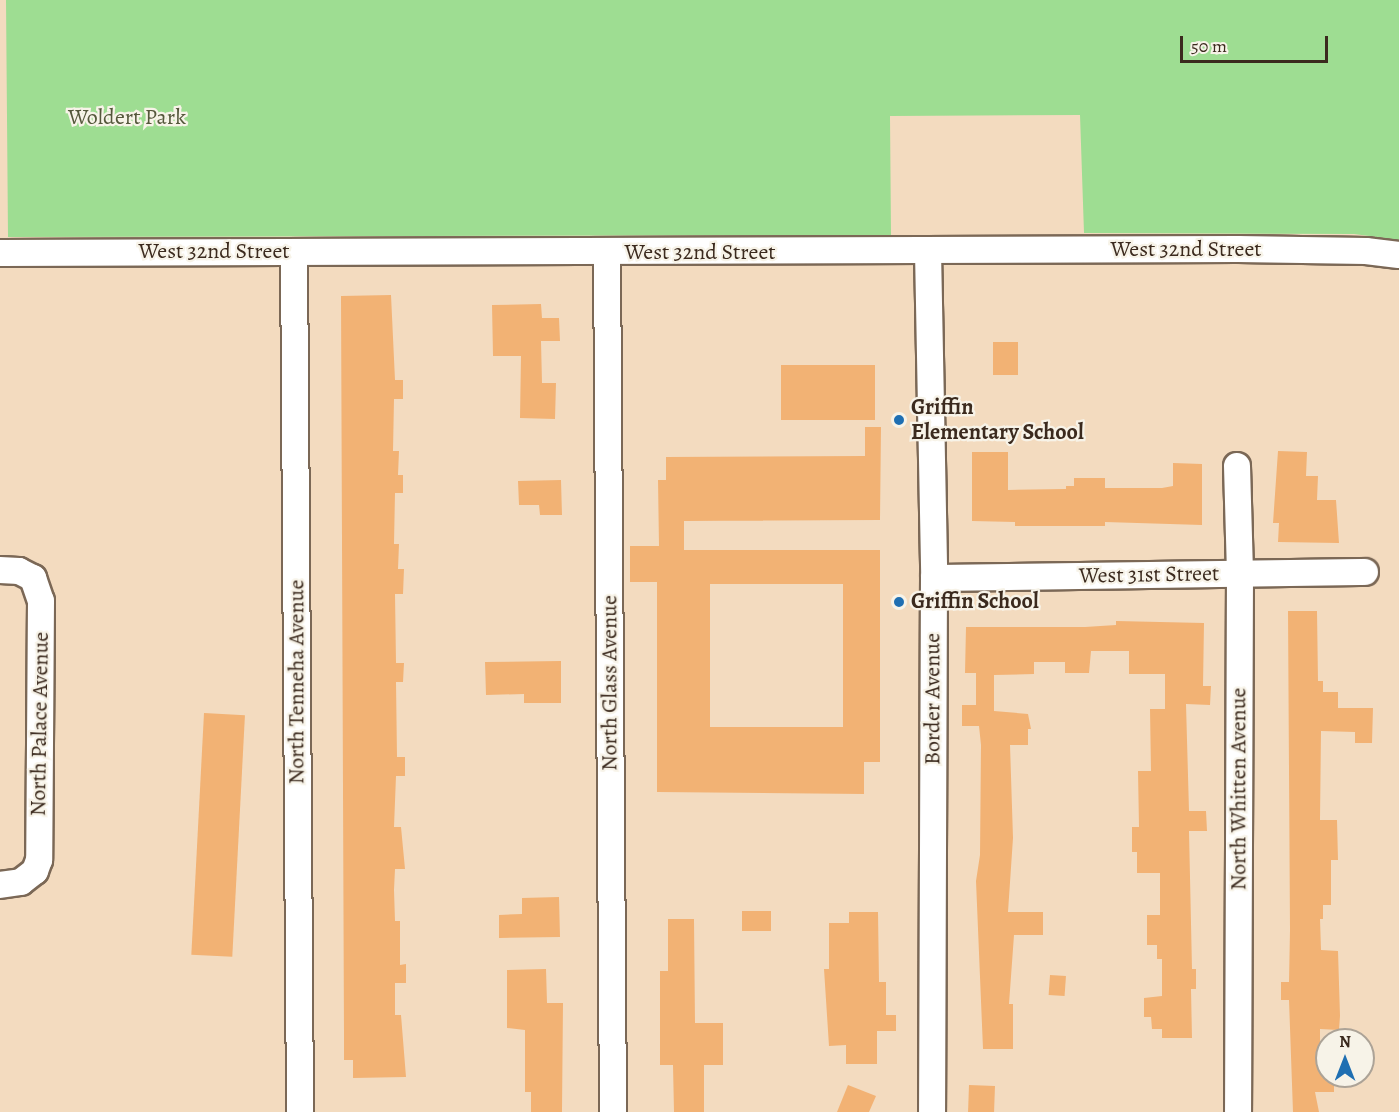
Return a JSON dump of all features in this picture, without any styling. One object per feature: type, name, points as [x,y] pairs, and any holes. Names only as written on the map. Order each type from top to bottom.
[{"type":"street","name":"West 32nd Street","points":[[0,253],[607,254],[1239,249],[1366,251],[1399,255]]},
{"type":"street","name":"Border Avenue","points":[[928,251],[934,578],[932,1112]]},
{"type":"street","name":"North Tenneha Avenue","points":[[294,252],[300,1112]]},
{"type":"street","name":"North Glass Avenue","points":[[607,254],[613,1112]]},
{"type":"street","name":"North Whitten Avenue","points":[[1237,466],[1240,574],[1238,1112]]},
{"type":"street","name":"North Palace Avenue","points":[[0,570],[19,571],[33,578],[41,601],[39,860],[35,871],[21,882],[0,885]]},
{"type":"street","name":"West 31st Street","points":[[934,578],[1365,572]]},
{"type":"green space","name":"Woldert Park","points":[[6,0],[1399,0],[1399,240],[1354,234],[1084,233],[1080,115],[890,116],[891,235],[8,237]]},
{"type":"building","points":[[391,295],[395,380],[403,380],[403,399],[394,399],[393,451],[399,451],[398,475],[403,475],[403,493],[395,493],[394,544],[399,544],[398,569],[404,569],[403,594],[395,594],[396,663],[404,663],[403,682],[396,682],[397,757],[405,757],[405,776],[396,776],[394,827],[401,827],[405,869],[395,869],[394,890],[395,921],[400,921],[400,965],[406,964],[406,983],[395,983],[395,1015],[401,1015],[406,1077],[353,1078],[353,1060],[344,1060],[341,296]]},
{"type":"building","points":[[541,304],[542,318],[559,318],[560,341],[541,341],[542,383],[556,383],[555,419],[520,418],[521,356],[493,356],[492,305]]},
{"type":"building","points":[[993,342],[1018,342],[1018,375],[993,375]]},
{"type":"building","points":[[781,365],[875,365],[875,420],[781,420]]},
{"type":"building","points":[[865,427],[881,427],[880,520],[684,521],[684,550],[880,550],[880,762],[864,762],[864,794],[657,792],[657,582],[630,582],[630,546],[659,546],[658,480],[666,480],[666,457],[865,456]],"holes":[[[710,584],[843,584],[843,727],[710,727]]]},
{"type":"building","points":[[1278,451],[1307,452],[1306,476],[1318,476],[1317,500],[1336,500],[1339,543],[1278,542],[1279,523],[1273,523]]},
{"type":"building","points":[[972,452],[1008,452],[1008,490],[1066,489],[1066,486],[1074,486],[1074,478],[1105,478],[1105,488],[1162,488],[1173,486],[1173,463],[1202,464],[1202,525],[1105,522],[1105,526],[1015,526],[1015,522],[972,521]]},
{"type":"building","points":[[561,480],[562,515],[540,515],[539,505],[519,505],[518,481]]},
{"type":"building","points":[[1288,611],[1317,611],[1318,681],[1323,681],[1323,692],[1338,692],[1338,708],[1373,708],[1372,743],[1355,743],[1355,732],[1321,731],[1320,820],[1337,820],[1338,860],[1331,860],[1331,905],[1323,905],[1323,919],[1320,919],[1321,950],[1338,951],[1340,1016],[1339,1028],[1315,1028],[1315,1088],[1334,1088],[1334,1092],[1315,1092],[1319,1112],[1293,1112],[1289,1000],[1281,1000],[1281,982],[1289,982]]},
{"type":"building","points":[[1116,621],[1204,623],[1203,686],[1211,686],[1210,705],[1186,704],[1189,811],[1206,811],[1207,831],[1189,831],[1192,969],[1196,969],[1196,989],[1191,989],[1192,1038],[1162,1038],[1162,1029],[1152,1029],[1151,1017],[1144,1017],[1144,998],[1162,996],[1162,959],[1157,959],[1157,945],[1147,945],[1147,915],[1160,915],[1160,873],[1137,873],[1137,852],[1132,852],[1132,827],[1139,827],[1138,771],[1151,771],[1150,709],[1165,709],[1165,674],[1129,674],[1129,651],[1091,651],[1089,673],[1065,673],[1065,662],[1034,662],[1034,674],[994,675],[994,711],[1028,714],[1031,729],[1028,729],[1028,745],[1010,745],[1013,838],[1008,912],[1043,912],[1043,935],[1014,935],[1009,1004],[1013,1004],[1013,1049],[983,1049],[976,881],[980,855],[981,745],[979,726],[962,726],[962,705],[976,705],[976,673],[965,673],[966,627],[1085,627],[1116,625]]},
{"type":"building","points":[[561,661],[561,703],[524,703],[524,694],[486,695],[485,662]]},
{"type":"building","points":[[204,713],[245,715],[232,957],[191,955]]},
{"type":"building","points":[[559,897],[560,937],[499,938],[499,915],[522,914],[522,898]]},
{"type":"building","points":[[742,911],[771,911],[771,931],[742,931]]},
{"type":"building","points":[[849,912],[878,912],[879,982],[886,982],[886,1015],[896,1015],[896,1031],[877,1031],[877,1064],[846,1064],[846,1045],[829,1046],[824,969],[829,969],[829,923],[849,923]]},
{"type":"building","points":[[668,919],[694,919],[695,1023],[723,1023],[723,1065],[704,1065],[704,1112],[674,1112],[673,1065],[660,1065],[660,971],[668,971]]},
{"type":"building","points":[[546,969],[547,1003],[563,1003],[562,1112],[531,1112],[531,1092],[525,1092],[525,1030],[507,1028],[507,970]]},
{"type":"building","points":[[1050,975],[1066,976],[1065,996],[1049,995]]},
{"type":"building","points":[[848,1085],[876,1096],[869,1112],[837,1112]]},
{"type":"building","points":[[969,1085],[995,1086],[994,1112],[968,1112]]},
{"type":"place","name":"Griffin Elementary School","points":[[899,420]]},
{"type":"place","name":"Griffin School","points":[[899,602]]}]
